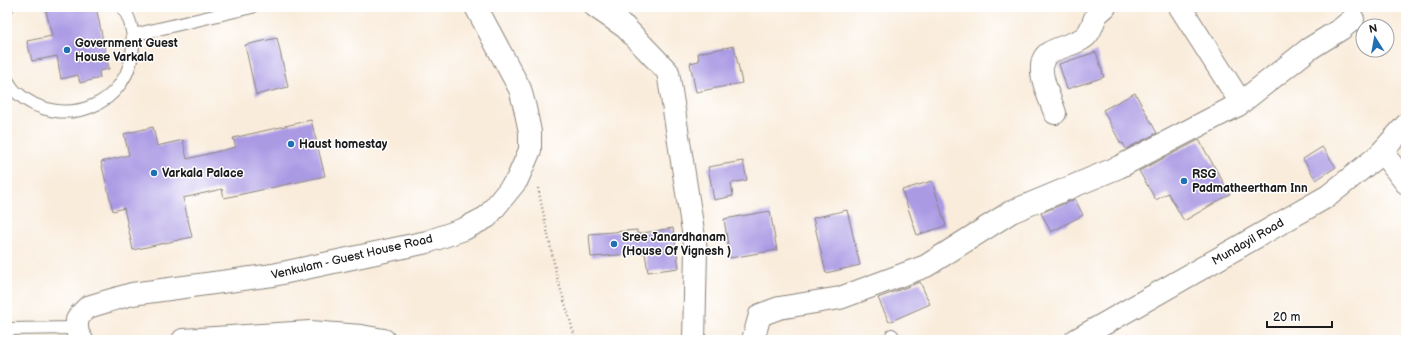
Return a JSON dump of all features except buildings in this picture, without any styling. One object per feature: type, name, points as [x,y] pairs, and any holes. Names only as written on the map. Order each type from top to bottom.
[{"type":"street","name":"Venkulam - Guest House Road","points":[[79,328],[88,307],[132,294],[273,275],[428,242],[464,229],[488,216],[517,180],[530,150],[530,132],[526,108],[520,89],[476,7]]},
{"type":"street","points":[[596,7],[625,28],[668,72],[696,250],[694,340]]},
{"type":"street","points":[[1180,7],[1238,98],[1238,105]]},
{"type":"street","points":[[1055,113],[1042,74],[1041,66],[1043,58],[1048,54],[1082,39],[1090,31],[1098,10]]},
{"type":"street","points":[[753,340],[760,316],[778,308],[840,298],[926,266],[1011,212],[1119,167],[1238,105],[1309,49],[1341,29],[1353,19]]},
{"type":"street","name":"Mundayil Road","points":[[1076,340],[1328,196],[1382,152],[1406,125]]},
{"type":"street","points":[[1382,152],[1406,182]]},
{"type":"street","points":[[183,340],[310,332],[361,336],[384,340]]},
{"type":"lane","points":[[7,80],[15,92],[32,105],[52,112],[74,112],[95,106],[112,94],[125,77],[133,56],[133,35],[126,12],[122,7]]},
{"type":"lane","points":[[133,35],[252,7]]},
{"type":"lane","points":[[7,329],[79,328]]},
{"type":"path","points":[[538,188],[558,277],[576,340]]},
{"type":"place","name":"Government Guest House Varkala","points":[[67,50]]},
{"type":"place","name":"Haust homestay","points":[[291,144]]},
{"type":"place","name":"Varkala Palace","points":[[154,173]]},
{"type":"place","name":"RSG Padmatheertham Inn","points":[[1184,181]]},
{"type":"place","name":"Sree Janardhanam (House Of Vignesh )","points":[[614,244]]}]
